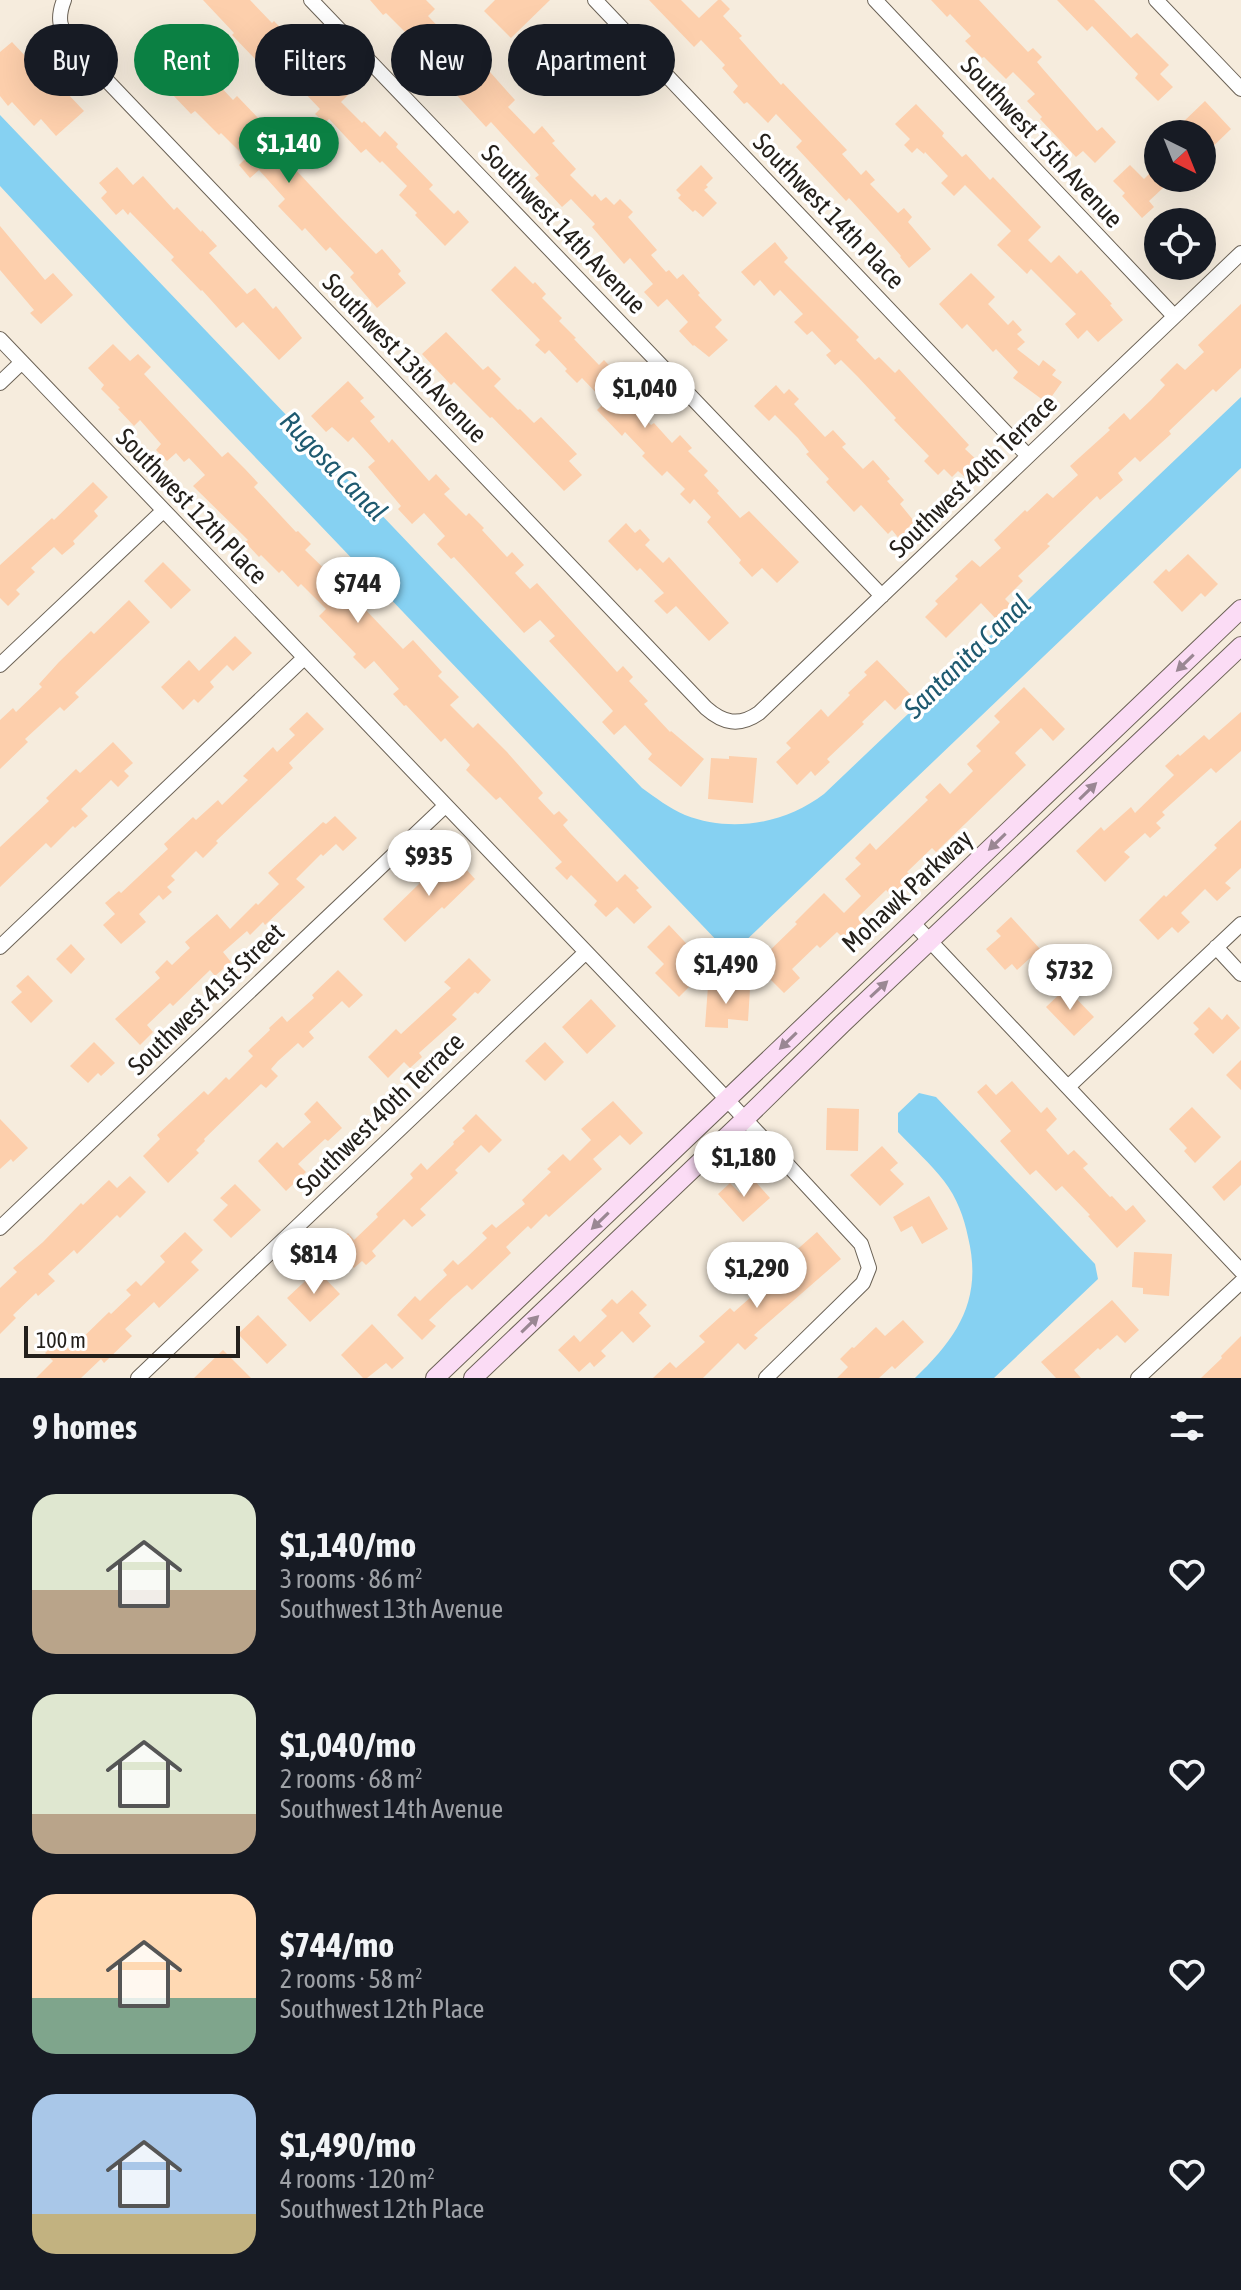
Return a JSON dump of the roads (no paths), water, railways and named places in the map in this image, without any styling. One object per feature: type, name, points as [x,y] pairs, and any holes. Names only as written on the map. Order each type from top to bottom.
[{"type":"street","name":"Southwest 13th Avenue","points":[[64,0],[59,15],[60,25],[72,44],[706,708],[731,722]]},
{"type":"street","name":"Southwest 14th Avenue","points":[[311,0],[882,596]]},
{"type":"street","name":"Southwest 14th Place","points":[[595,0],[1028,456]]},
{"type":"street","name":"Southwest 15th Avenue","points":[[875,0],[1174,316]]},
{"type":"street","points":[[1156,0],[1241,89]]},
{"type":"street","name":"Southwest 40th Terrace","points":[[731,722],[745,721],[759,713],[1241,253]]},
{"type":"street","name":"Southwest 12th Place","points":[[0,339],[861,1244],[869,1268],[863,1283],[766,1378]]},
{"type":"street","points":[[0,383],[22,362]]},
{"type":"street","points":[[0,665],[163,511]]},
{"type":"street","name":"Mohawk Parkway","points":[[435,1378],[1241,609]]},
{"type":"street","name":"Mohawk Parkway","points":[[473,1378],[1241,646]]},
{"type":"street","points":[[0,947],[304,658]]},
{"type":"street","name":"Southwest 41st Street","points":[[0,1228],[445,806]]},
{"type":"street","points":[[913,923],[1241,1271]]},
{"type":"street","points":[[1068,1087],[1241,924]]},
{"type":"street","points":[[1216,947],[1241,974]]},
{"type":"street","name":"Southwest 40th Terrace","points":[[138,1378],[586,952]]},
{"type":"street","points":[[1138,1378],[1241,1282]]},
{"type":"water","name":"Rugosa Canal","points":[[0,115],[642,788],[685,815],[721,824],[757,822],[792,812],[824,794],[1241,397],[1241,468],[739,947],[722,946],[0,186]]},
{"type":"water","points":[[919,1093],[936,1097],[1095,1264],[1098,1279],[994,1378],[915,1378],[955,1332],[969,1298],[972,1279],[968,1237],[949,1187],[898,1132],[898,1113]]},
{"type":"water label","name":"Santanita Canal","points":[[967,656]]}]
